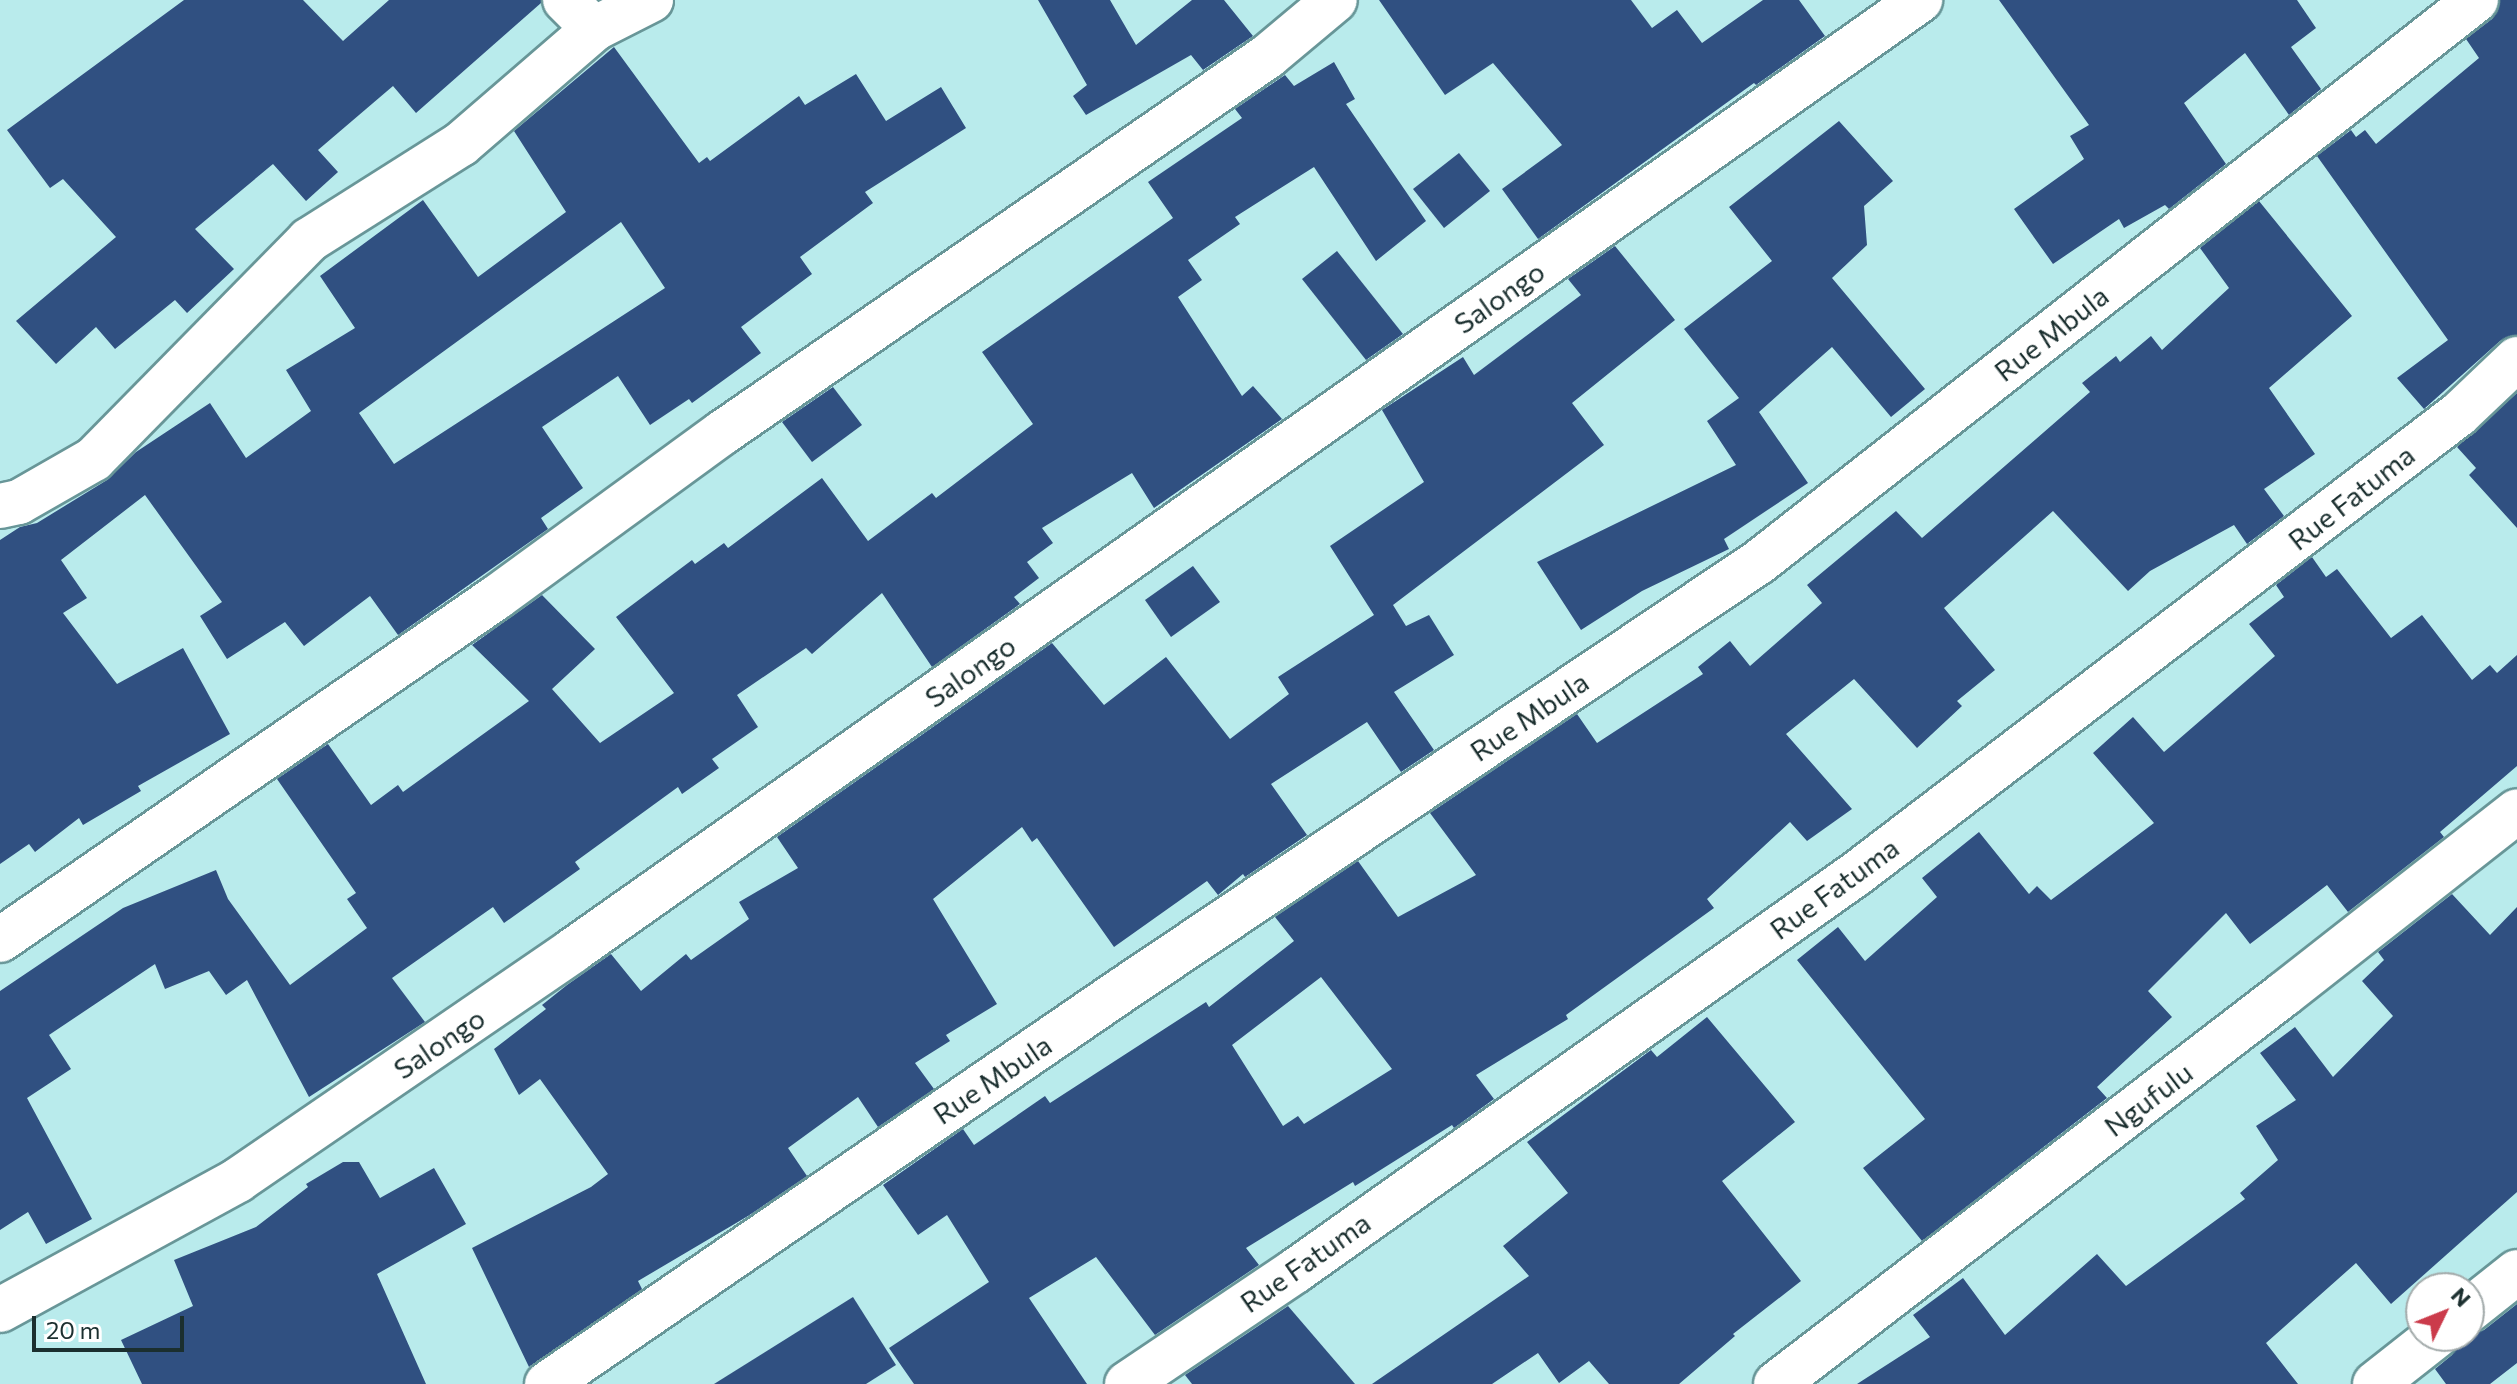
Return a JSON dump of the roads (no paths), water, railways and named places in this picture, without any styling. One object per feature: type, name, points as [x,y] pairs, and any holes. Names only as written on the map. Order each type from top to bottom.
[{"type":"street","points":[[0,506],[19,502],[94,459],[309,240],[461,144],[580,14],[651,0]]},
{"type":"street","points":[[0,940],[497,597],[722,433],[1268,56],[1335,0]]},
{"type":"street","name":"Salongo","points":[[0,1310],[238,1180],[585,942],[1920,0]]},
{"type":"street","name":"Rue Mbula","points":[[547,1384],[1097,1007],[1759,562],[2476,0]]},
{"type":"street","name":"Rue Fatuma","points":[[1127,1384],[1295,1271],[1856,874],[2409,453],[2459,414],[2517,359]]},
{"type":"street","name":"Ngufulu","points":[[1776,1384],[2517,811]]},
{"type":"street","points":[[2485,1297],[2517,1272]]},
{"type":"street","points":[[2375,1384],[2416,1352]]}]
